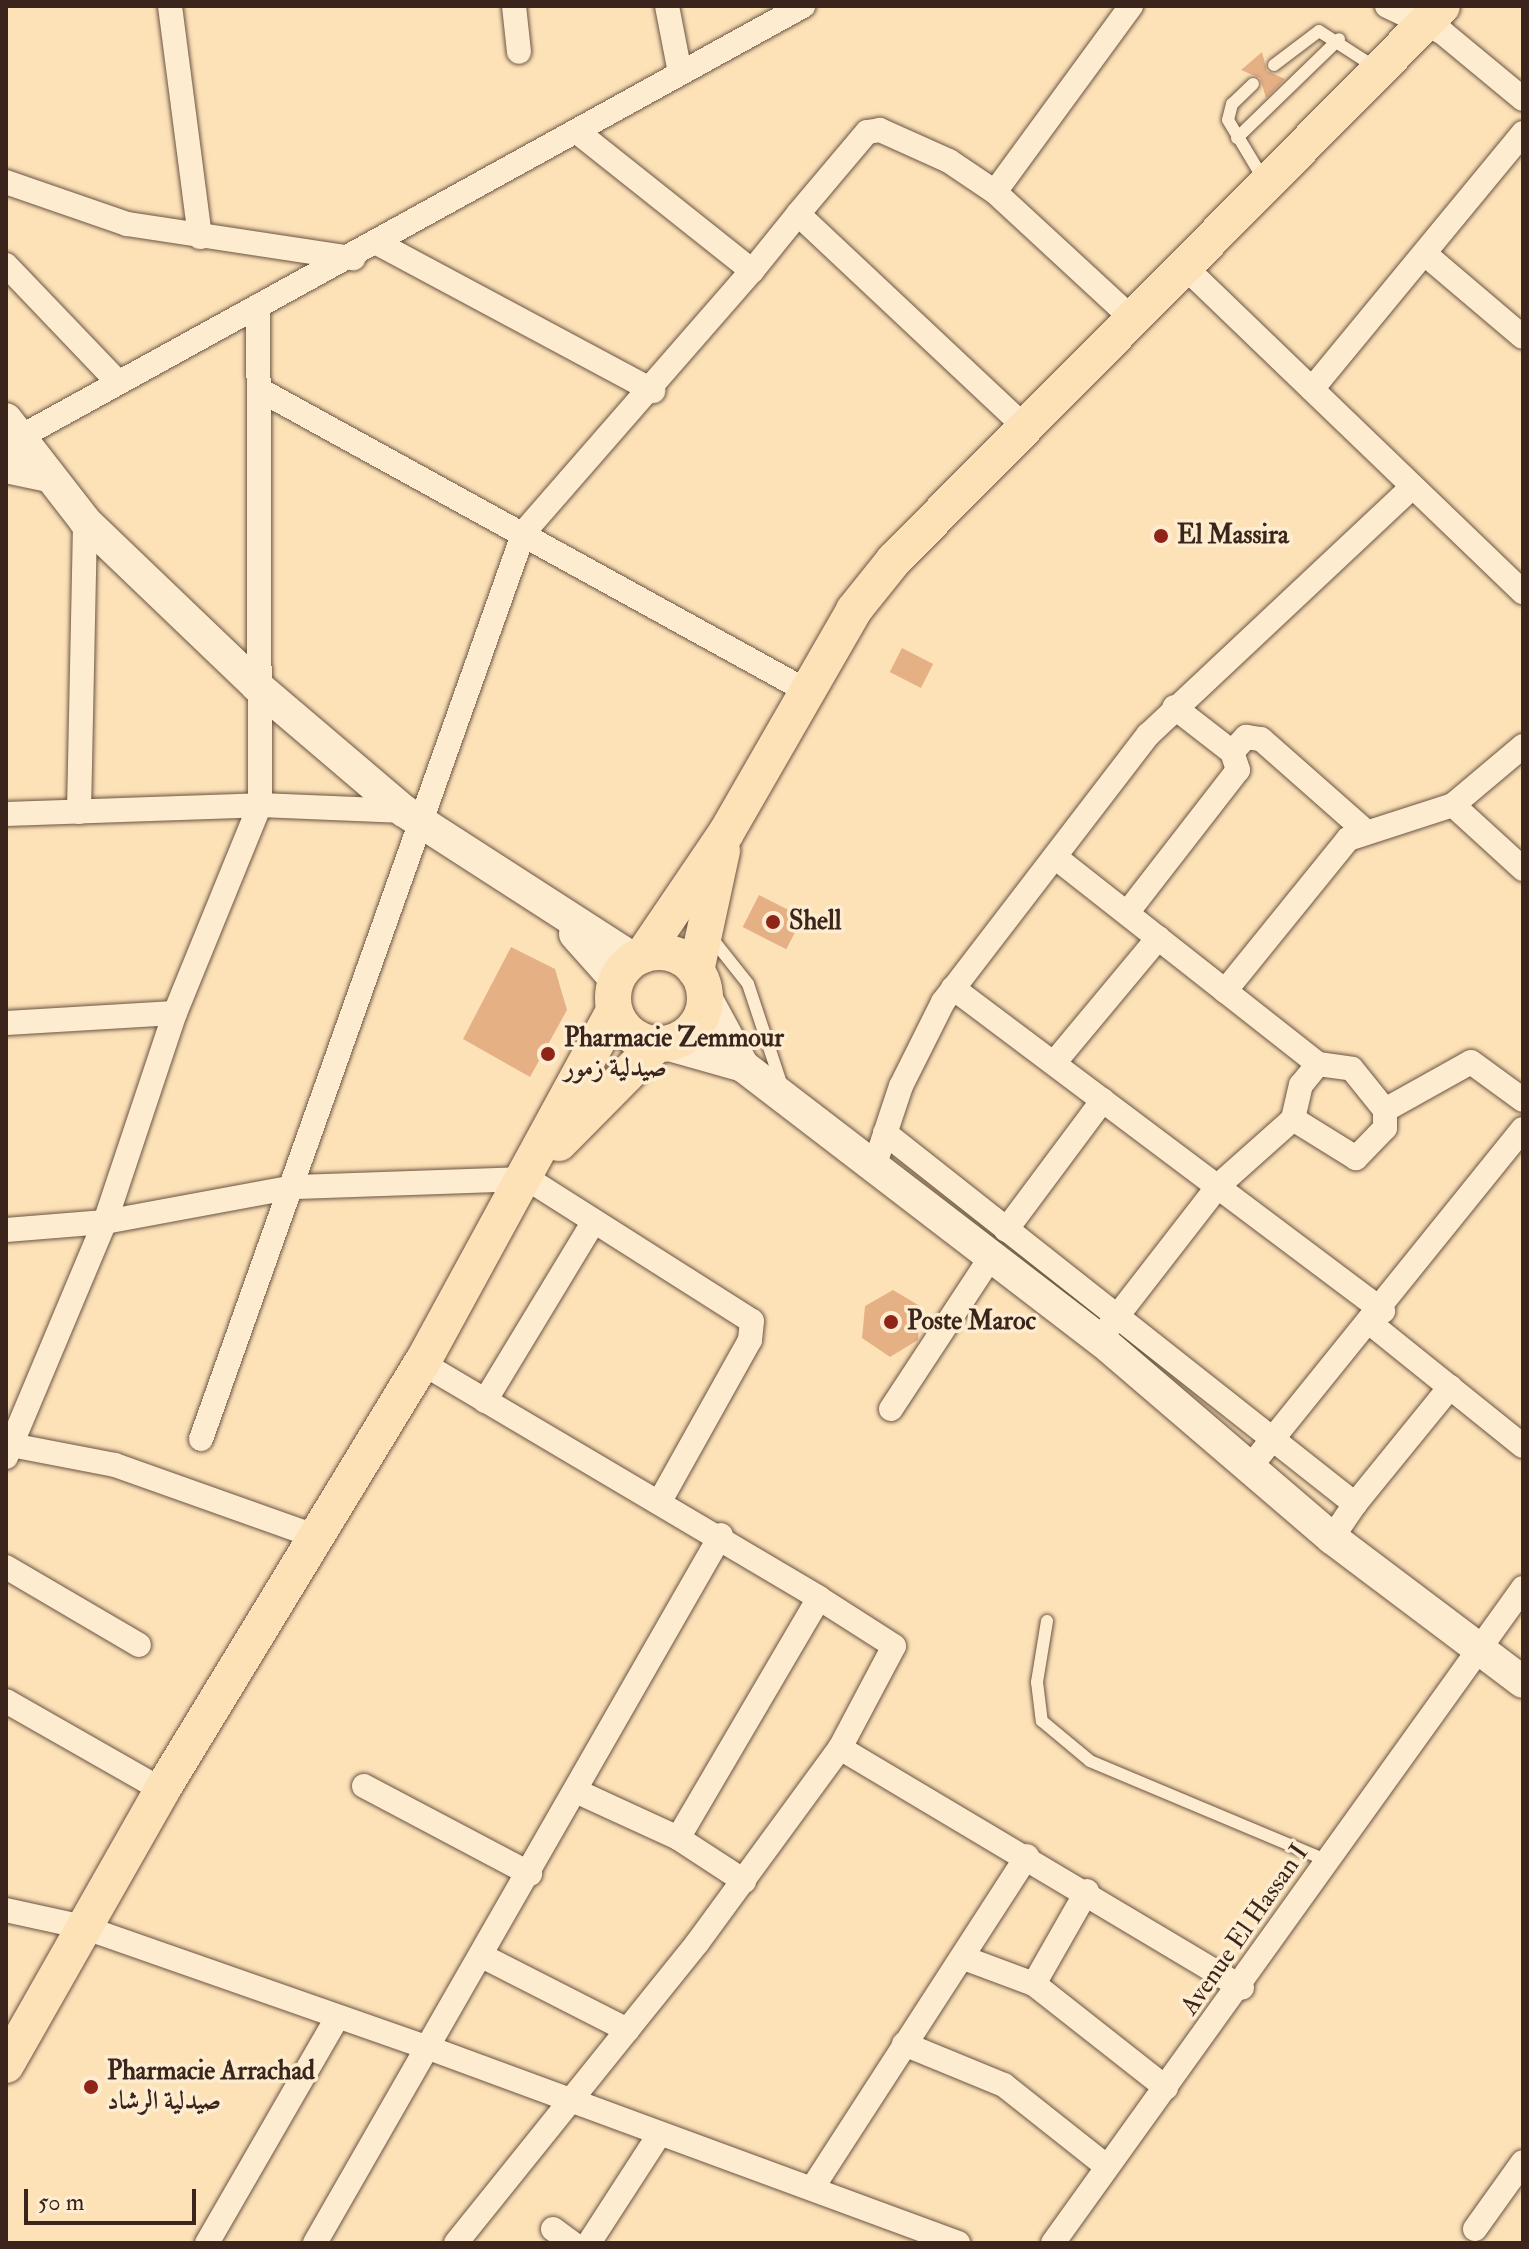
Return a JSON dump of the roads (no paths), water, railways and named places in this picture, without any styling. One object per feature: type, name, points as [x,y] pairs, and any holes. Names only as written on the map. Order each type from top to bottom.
[{"type":"main road","points":[[6,2065],[162,1790],[422,1363],[532,1173],[627,976],[726,833],[805,690],[894,560],[1023,425],[1135,321],[1270,187],[1434,14]]},
{"type":"main road","points":[[11,437],[85,521],[257,686],[413,816],[554,911],[627,976],[630,1035],[743,1066],[990,1258],[1108,1328],[1250,1467],[1332,1538],[1523,1682]]},
{"type":"main road","points":[[6,467],[44,475]]},
{"type":"main road","points":[[532,1173],[661,1044],[690,1032],[700,984],[705,931],[726,833]]},
{"type":"main road","points":[[627,976],[672,954],[700,984],[743,1066]]},
{"type":"street","points":[[170,6],[200,237]]},
{"type":"street","points":[[514,6],[519,52]]},
{"type":"street","points":[[667,6],[680,73]]},
{"type":"street","points":[[11,437],[381,245],[803,6]]},
{"type":"street","points":[[995,192],[1131,6]]},
{"type":"street","points":[[1387,6],[1434,14],[1523,99]]},
{"type":"street","points":[[201,1439],[294,1187],[413,816],[524,532],[653,391],[867,132],[880,130],[949,161],[995,192],[1135,321]]},
{"type":"street","points":[[1312,389],[1523,133]]},
{"type":"street","points":[[580,134],[752,271]]},
{"type":"street","points":[[6,182],[127,224],[353,258]]},
{"type":"street","points":[[798,214],[1023,425]]},
{"type":"street","points":[[381,245],[653,391]]},
{"type":"street","points":[[1425,254],[1523,337]]},
{"type":"street","points":[[6,265],[118,382]]},
{"type":"street","points":[[1187,269],[1411,488],[1523,592]]},
{"type":"street","points":[[258,307],[257,686],[260,805],[175,1013],[105,1222],[8,1448],[115,1465],[314,1536]]},
{"type":"street","points":[[260,390],[524,532],[805,690]]},
{"type":"street","points":[[874,1167],[885,1133],[953,988],[1055,857],[1174,707],[1411,488]]},
{"type":"street","points":[[79,812],[85,521]]},
{"type":"street","points":[[1127,913],[1238,770],[1232,752],[1174,707]]},
{"type":"street","points":[[1232,752],[1246,737],[1261,739],[1363,829]]},
{"type":"street","points":[[1225,991],[1363,829],[1453,805],[1523,746]]},
{"type":"street","points":[[6,814],[260,805],[413,816]]},
{"type":"street","points":[[1453,805],[1523,869]]},
{"type":"street","points":[[1055,857],[1318,1064],[1352,1069],[1385,1110],[1385,1128],[1356,1158],[1293,1119]]},
{"type":"street","points":[[1054,1063],[1158,938]]},
{"type":"street","points":[[953,988],[1219,1185],[1377,1317],[1450,1387],[1523,1446]]},
{"type":"street","points":[[6,1023],[175,1013]]},
{"type":"street","points":[[1385,1110],[1471,1062],[1523,1100]]},
{"type":"street","points":[[1108,1328],[1219,1185],[1293,1119],[1301,1085],[1318,1064]]},
{"type":"street","points":[[1006,1230],[1103,1100]]},
{"type":"street","points":[[1250,1467],[1274,1443],[1377,1317],[1523,1129]]},
{"type":"street","points":[[885,1133],[1006,1230],[1108,1328],[1274,1443],[1355,1504]]},
{"type":"street","points":[[6,1230],[105,1222],[294,1187],[532,1173],[594,1221],[752,1321],[750,1340],[661,1499]]},
{"type":"street","points":[[485,1401],[594,1221]]},
{"type":"street","points":[[891,1409],[990,1258]]},
{"type":"street","points":[[422,1363],[661,1499],[894,1646],[840,1748],[744,1881],[627,2030],[566,2100],[456,2243]]},
{"type":"street","points":[[1332,1538],[1355,1504],[1450,1387]]},
{"type":"street","points":[[315,2243],[484,1957],[721,1535]]},
{"type":"street","points":[[6,1567],[139,1645]]},
{"type":"street","name":"Avenue El Hassan I","points":[[1053,2243],[1105,2165],[1242,1988],[1478,1646],[1523,1588]]},
{"type":"street","points":[[678,1838],[819,1598]]},
{"type":"street","points":[[6,1701],[162,1790]]},
{"type":"street","points":[[840,1748],[1087,1891],[1242,1988]]},
{"type":"street","points":[[364,1786],[530,1874]]},
{"type":"street","points":[[578,1792],[678,1838],[744,1881]]},
{"type":"street","points":[[813,2187],[904,2044],[964,1958],[1027,1856]]},
{"type":"street","points":[[1034,1984],[1087,1891]]},
{"type":"street","points":[[6,1910],[83,1927],[429,2048],[958,2243]]},
{"type":"street","points":[[484,1957],[627,2030]]},
{"type":"street","points":[[964,1958],[1034,1984],[1166,2088]]},
{"type":"street","points":[[207,2243],[337,2018]]},
{"type":"street","points":[[904,2044],[1004,2085],[1105,2165]]},
{"type":"street","points":[[589,2243],[659,2135]]},
{"type":"street","points":[[1475,2229],[1523,2162]]},
{"type":"lane","points":[[1274,65],[1312,33],[1339,39],[1380,71]]},
{"type":"lane","points":[[1237,138],[1339,39]]},
{"type":"lane","points":[[1253,84],[1229,109],[1237,138],[1270,187]]},
{"type":"lane","points":[[705,931],[748,984],[788,1101]]},
{"type":"lane","points":[[1047,1621],[1037,1682],[1042,1721],[1090,1761],[1328,1861]]},
{"type":"place","name":"El Massira","points":[[1161,536]]},
{"type":"place","name":"Shell","points":[[773,922]]},
{"type":"place","name":"Pharmacie Zemmour صيدلية زمور","points":[[548,1054]]},
{"type":"place","name":"Poste Maroc","points":[[891,1322]]},
{"type":"place","name":"Pharmacie Arrachad صيدلية الرشاد","points":[[91,2087]]}]
